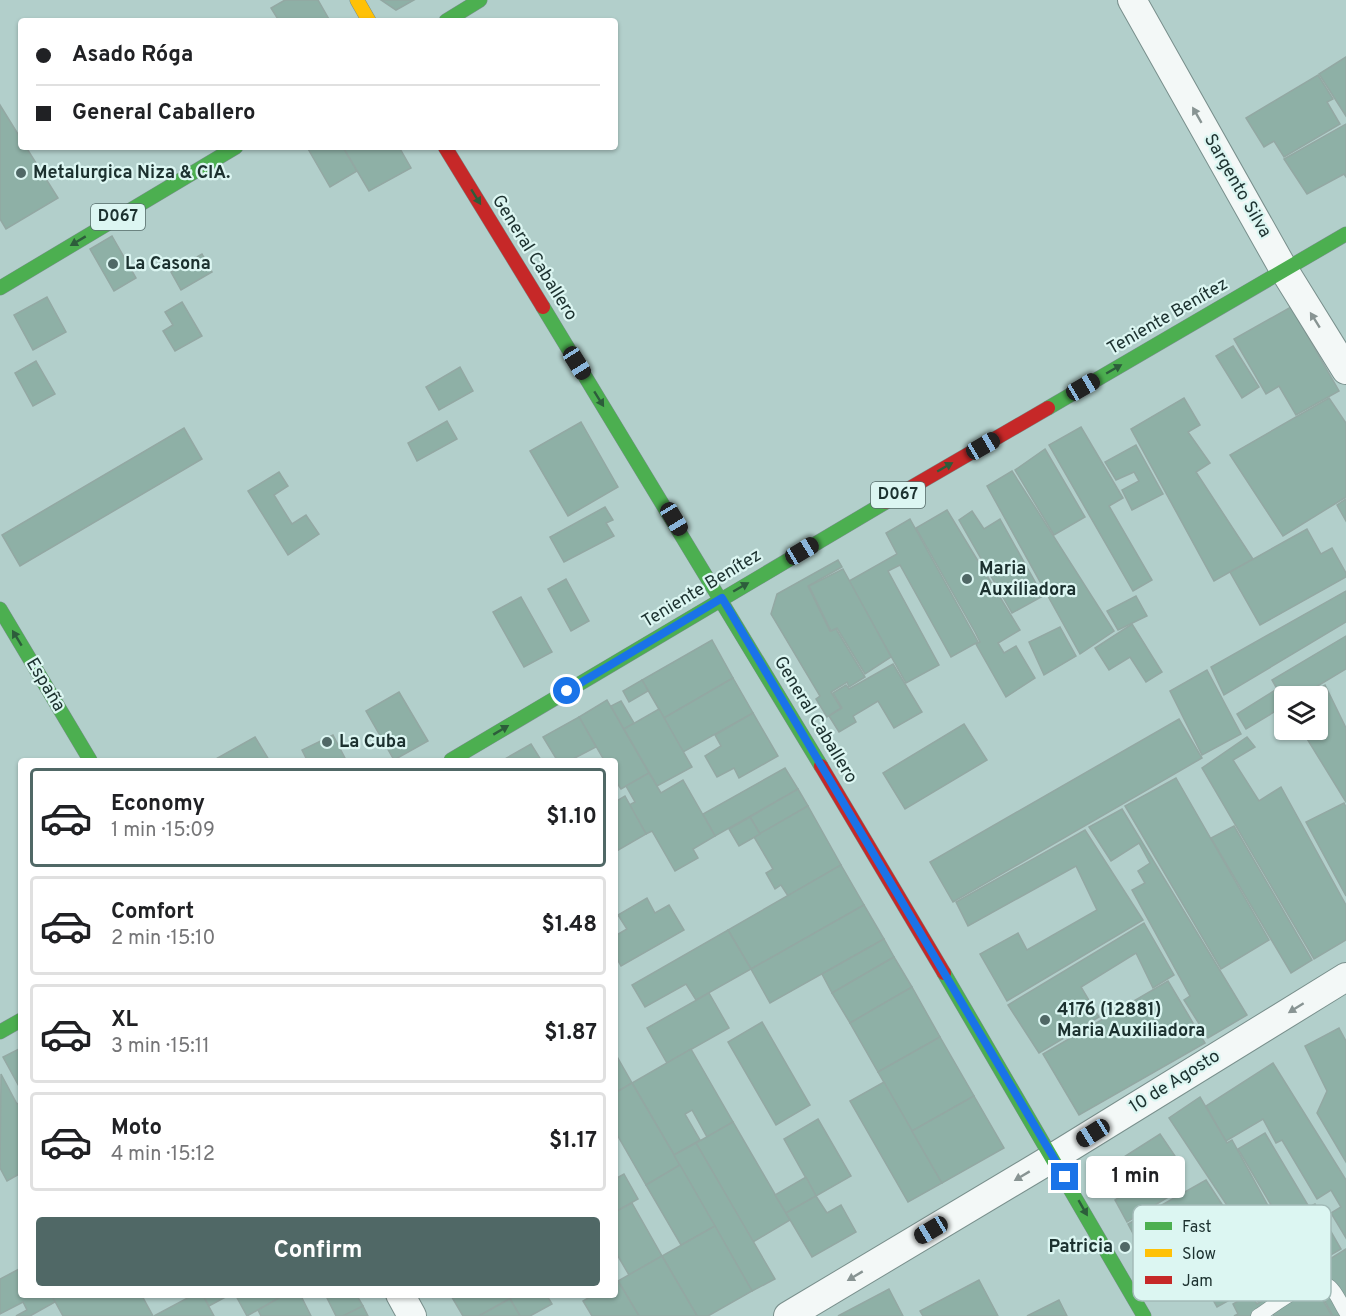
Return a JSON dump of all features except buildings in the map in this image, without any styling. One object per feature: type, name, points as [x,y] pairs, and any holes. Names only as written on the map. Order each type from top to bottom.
[{"type":"street","points":[[357,0],[367,18]]},
{"type":"street","points":[[451,18],[480,0]]},
{"type":"street","name":"Sargento Silva","points":[[1131,0],[1284,270],[1346,370]]},
{"type":"street","name":"D067","points":[[0,288],[231,150]]},
{"type":"street","name":"General Caballero","points":[[447,150],[722,598],[1054,1157],[1133,1297]]},
{"type":"street","name":"Teniente Benítez","points":[[454,758],[722,598],[1346,234]]},
{"type":"street","name":"España","points":[[0,609],[89,758]]},
{"type":"street","name":"10 de Agosto","points":[[788,1316],[1054,1157],[1346,977]]},
{"type":"street","points":[[0,1032],[18,1022]]},
{"type":"street","points":[[402,1298],[412,1316]]},
{"type":"street","name":"General Caballero","points":[[1136,1301],[1144,1316]]},
{"type":"lane","points":[[1331,1290],[1346,1312]]},
{"type":"lane","points":[[1258,1316],[1281,1301]]},
{"type":"traffic: fast","points":[[451,18],[480,0]]},
{"type":"traffic: fast","points":[[0,288],[231,150]]},
{"type":"traffic: fast","points":[[1048,408],[1346,234]]},
{"type":"traffic: fast","points":[[543,307],[821,766]]},
{"type":"traffic: fast","points":[[454,758],[886,502]]},
{"type":"traffic: fast","points":[[0,609],[89,758]]},
{"type":"traffic: fast","points":[[944,973],[1133,1297]]},
{"type":"traffic: fast","points":[[0,1032],[18,1022]]},
{"type":"traffic: fast","points":[[1135,1301],[1144,1316]]},
{"type":"traffic: slow","points":[[357,0],[367,18]]},
{"type":"traffic: jam","points":[[447,150],[543,307]]},
{"type":"traffic: jam","points":[[886,502],[1048,408]]},
{"type":"traffic: jam","points":[[821,766],[944,973]]},
{"type":"place","name":"Metalurgica Niza & CIA.","points":[[21,173]]},
{"type":"place","name":"La Casona","points":[[113,264]]},
{"type":"place","name":"Maria Auxiliadora","points":[[967,579]]},
{"type":"place","name":"La Cuba","points":[[327,742]]},
{"type":"place","name":"4176 (12881) Maria Auxiliadora","points":[[1045,1020]]},
{"type":"place","name":"Patricia","points":[[1125,1247]]},
{"type":"route","points":[[567,691],[722,598],[1065,1177]]}]
